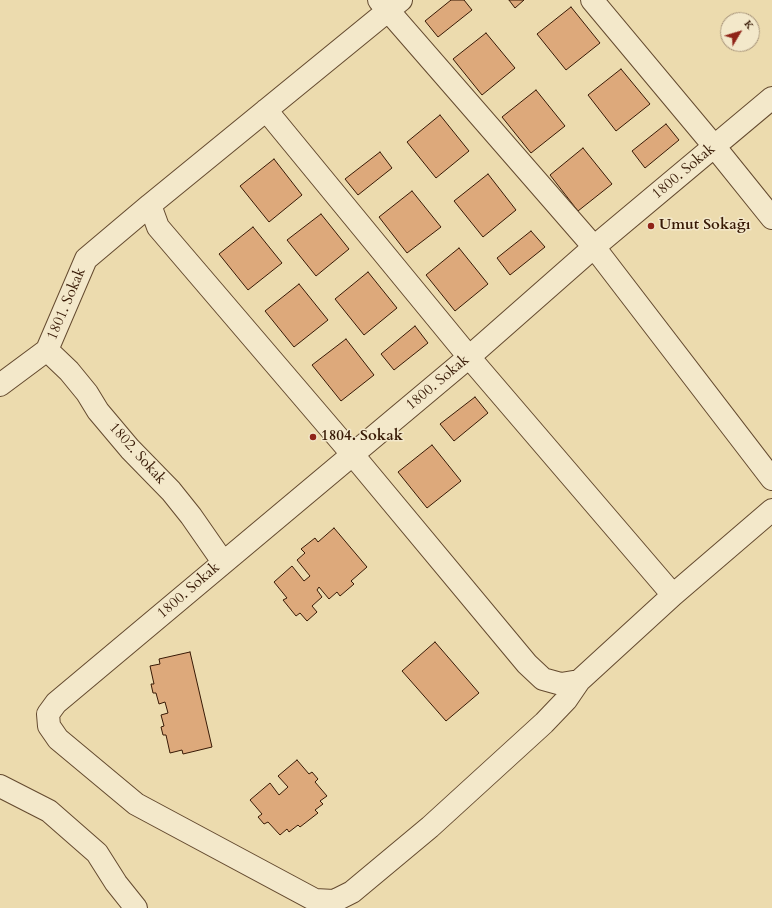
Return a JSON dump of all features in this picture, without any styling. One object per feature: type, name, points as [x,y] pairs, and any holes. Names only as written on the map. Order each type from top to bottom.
[{"type":"street","points":[[592,0],[772,218]]},
{"type":"street","points":[[389,3],[594,247],[772,479]]},
{"type":"street","name":"1801. Sokak","points":[[0,385],[47,350],[86,259],[266,110],[389,3]]},
{"type":"street","name":"1800. Sokak","points":[[579,681],[566,700],[544,723],[430,827],[352,892],[334,901],[315,900],[136,804],[58,739],[49,726],[48,714],[56,703],[469,357],[594,247],[772,98]]},
{"type":"street","points":[[266,110],[469,357],[673,595]]},
{"type":"street","points":[[150,205],[158,227],[353,455],[527,664],[543,679],[561,684],[579,681],[673,595],[772,510]]},
{"type":"street","name":"1802. Sokak","points":[[47,350],[78,382],[98,411],[130,449],[176,497],[223,562]]},
{"type":"street","points":[[0,786],[49,811],[98,853],[116,883],[136,908]]},
{"type":"building","points":[[451,0],[464,0],[472,10],[438,37],[425,21]]},
{"type":"building","points":[[509,0],[524,0],[515,8]]},
{"type":"building","points":[[571,7],[600,43],[566,70],[537,34]]},
{"type":"building","points":[[486,33],[515,68],[482,95],[453,59]]},
{"type":"building","points":[[621,69],[650,104],[616,131],[588,95]]},
{"type":"building","points":[[536,90],[565,126],[531,153],[502,117]]},
{"type":"building","points":[[440,115],[469,151],[436,178],[407,142]]},
{"type":"building","points":[[666,124],[679,140],[645,168],[632,151]]},
{"type":"building","points":[[583,148],[612,184],[578,211],[550,175]]},
{"type":"building","points":[[380,152],[392,168],[358,195],[345,179]]},
{"type":"building","points":[[274,159],[302,195],[269,222],[240,186]]},
{"type":"building","points":[[488,174],[516,210],[483,237],[454,201]]},
{"type":"building","points":[[412,191],[441,227],[407,253],[379,217]]},
{"type":"building","points":[[321,214],[349,249],[316,276],[287,240]]},
{"type":"building","points":[[253,227],[282,263],[248,290],[219,254]]},
{"type":"building","points":[[531,231],[545,247],[510,275],[497,258]]},
{"type":"building","points":[[459,248],[488,284],[455,311],[426,275]]},
{"type":"building","points":[[368,272],[397,308],[364,335],[335,299]]},
{"type":"building","points":[[299,284],[328,320],[294,347],[265,311]]},
{"type":"building","points":[[415,326],[428,343],[394,370],[381,354]]},
{"type":"building","points":[[346,339],[374,375],[341,401],[312,365]]},
{"type":"building","points":[[475,397],[488,413],[454,441],[440,424]]},
{"type":"building","points":[[432,445],[461,481],[427,508],[398,472]]},
{"type":"building","points":[[334,528],[367,567],[351,581],[354,584],[340,596],[337,592],[329,599],[319,587],[317,590],[322,597],[312,606],[317,612],[307,621],[300,613],[296,616],[283,600],[287,598],[274,582],[292,566],[304,581],[310,576],[297,560],[305,553],[301,549],[315,538],[318,542]]},
{"type":"building","points":[[435,642],[479,693],[446,721],[402,671]]},
{"type":"building","points":[[190,652],[212,747],[183,754],[182,750],[170,753],[166,735],[163,735],[161,727],[164,726],[161,715],[168,713],[165,702],[159,704],[156,693],[153,693],[151,684],[154,684],[150,666],[160,664],[159,659]]},
{"type":"building","points":[[297,760],[309,774],[312,772],[318,779],[315,782],[327,796],[320,801],[323,804],[315,810],[318,813],[300,827],[298,825],[289,832],[287,829],[280,835],[268,822],[264,824],[258,817],[262,814],[250,800],[270,783],[279,795],[288,787],[278,776]]},
{"type":"place","name":"Umut Sokağı","points":[[651,226]]},
{"type":"place","name":"1804. Sokak","points":[[313,437]]}]
